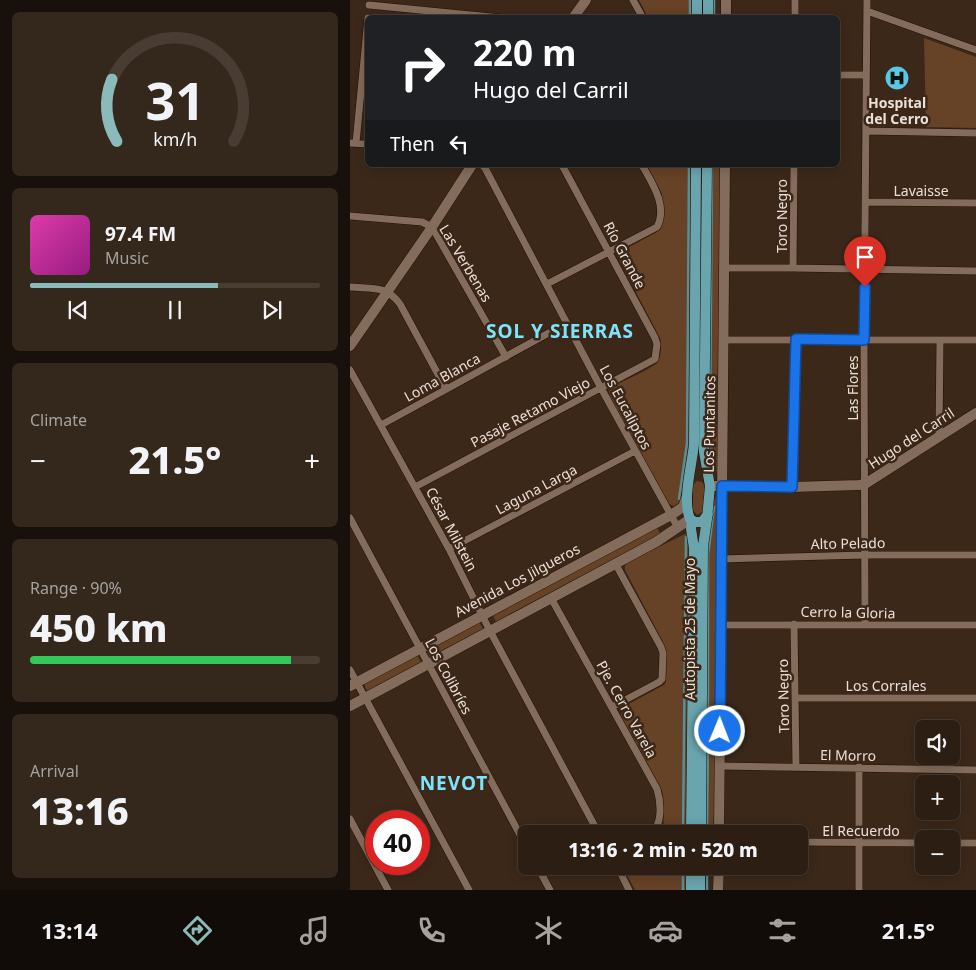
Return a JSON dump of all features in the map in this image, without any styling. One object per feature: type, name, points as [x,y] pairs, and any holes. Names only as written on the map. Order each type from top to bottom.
[{"type":"main road","points":[[697,0],[697,15]]},
{"type":"main road","points":[[708,0],[708,15]]},
{"type":"main road","points":[[688,487],[694,444],[696,167]]},
{"type":"main road","points":[[707,167],[704,452],[709,484]]},
{"type":"main road","points":[[688,487],[692,477],[701,475],[709,484]]},
{"type":"main road","name":"Autopista 25 de Mayo","points":[[701,825],[703,546],[708,514],[709,484]]},
{"type":"main road","name":"Autopista 25 de Mayo","points":[[688,487],[688,511],[691,520],[694,548],[691,825]]},
{"type":"main road","points":[[691,520],[702,522],[708,514]]},
{"type":"main road","points":[[691,875],[691,890]]},
{"type":"main road","points":[[700,875],[700,890]]},
{"type":"street","points":[[575,15],[586,0]]},
{"type":"street","points":[[633,0],[641,15]]},
{"type":"street","points":[[726,0],[726,15]]},
{"type":"street","points":[[795,15],[796,0]]},
{"type":"street","name":"Las Flores","points":[[865,625],[864,340],[867,0]]},
{"type":"street","points":[[368,15],[369,2],[476,15]]},
{"type":"street","points":[[867,11],[976,50]]},
{"type":"street","points":[[840,75],[866,75]]},
{"type":"street","points":[[353,143],[365,77]]},
{"type":"street","points":[[866,131],[976,133]]},
{"type":"street","points":[[350,346],[471,167]]},
{"type":"street","name":"Los Eucaliptos","points":[[484,167],[601,388],[678,528]]},
{"type":"street","name":"Río Grande","points":[[563,167],[655,338],[657,344],[655,359]]},
{"type":"street","points":[[547,284],[656,227],[659,222],[660,199],[643,167]]},
{"type":"street","name":"Los Puntanitos","points":[[719,825],[725,167]]},
{"type":"street","name":"Toro Negro","points":[[793,268],[794,167]]},
{"type":"street","name":"Lavaisse","points":[[866,202],[976,203]]},
{"type":"street","name":"Las Verbenas","points":[[350,216],[422,222],[432,227],[506,357]]},
{"type":"street","points":[[724,268],[976,271]]},
{"type":"street","points":[[350,287],[388,292],[400,304],[446,389]]},
{"type":"street","name":"Loma Blanca","points":[[381,425],[567,323]]},
{"type":"street","points":[[792,487],[796,339]]},
{"type":"street","points":[[724,340],[976,340]]},
{"type":"street","points":[[939,436],[940,340]]},
{"type":"street","name":"Pasaje Retamo Viejo","points":[[415,487],[655,359]]},
{"type":"street","name":"César Milstein","points":[[350,370],[449,549],[490,631],[594,825]]},
{"type":"street","name":"Hugo del Carril","points":[[709,484],[722,486],[792,487],[865,484],[976,413]]},
{"type":"street","name":"Laguna Larga","points":[[449,549],[635,451]]},
{"type":"street","name":"Avenida Los Jilgueros","points":[[353,684],[671,515],[683,507],[688,487]]},
{"type":"street","name":"Los Colibríes","points":[[350,518],[518,831]]},
{"type":"street","points":[[350,706],[656,542],[691,520]]},
{"type":"street","name":"Alto Pelado","points":[[721,559],[865,555],[976,555]]},
{"type":"street","points":[[612,708],[662,679],[663,653],[615,563]]},
{"type":"street","name":"Pje. Cerro Varela","points":[[552,598],[659,795],[658,825]]},
{"type":"street","name":"Toro Negro","points":[[794,624],[796,767]]},
{"type":"street","name":"Cerro la Gloria","points":[[721,625],[976,625]]},
{"type":"street","points":[[350,670],[353,684],[366,698],[469,890]]},
{"type":"street","name":"Los Corrales","points":[[795,698],[976,698]]},
{"type":"street","name":"El Morro","points":[[719,766],[976,770]]},
{"type":"street","points":[[859,767],[859,890]]},
{"type":"street","points":[[350,819],[388,890]]},
{"type":"street","name":"El Recuerdo","points":[[808,842],[915,843]]},
{"type":"street","points":[[960,843],[976,843]]},
{"type":"street","points":[[542,875],[550,890]]},
{"type":"street","points":[[622,875],[629,890]]},
{"type":"street","points":[[718,890],[719,875]]},
{"type":"shaded area","points":[[639,0],[693,0],[693,15],[647,15]]},
{"type":"shaded area","points":[[924,38],[976,57],[976,128],[926,127]]},
{"type":"shaded area","points":[[648,167],[691,167],[690,449],[680,502],[674,506],[668,504],[609,391],[612,387],[658,362],[660,338],[617,256],[620,252],[657,232],[661,227],[662,194]]},
{"type":"shaded area","points":[[710,167],[721,167],[717,472],[714,474],[712,473],[708,449]]},
{"type":"shaded area","points":[[697,481],[702,482],[705,487],[704,511],[697,515],[693,510],[693,485]]},
{"type":"shaded area","points":[[717,496],[714,825],[705,825],[706,559],[713,503]]},
{"type":"shaded area","points":[[657,527],[660,534],[496,622],[493,615]]},
{"type":"shaded area","points":[[685,534],[688,536],[686,825],[664,825],[661,788],[621,716],[623,707],[664,685],[666,682],[663,642],[625,570],[628,562]]},
{"type":"shaded area","points":[[479,622],[483,629],[429,657],[426,650]]},
{"type":"shaded area","points":[[417,655],[421,662],[367,691],[364,684]]},
{"type":"shaded area","points":[[627,875],[686,875],[686,890],[635,890]]},
{"type":"waterway","points":[[690,0],[690,15]]},
{"type":"waterway","points":[[714,0],[714,15]]},
{"type":"waterway","points":[[679,499],[687,443],[689,167]]},
{"type":"waterway","points":[[712,167],[710,429],[713,471]]},
{"type":"waterway","points":[[708,707],[708,555],[714,507]]},
{"type":"waterway","points":[[683,825],[686,537]]},
{"type":"waterway","points":[[707,825],[708,730]]},
{"type":"waterway","points":[[683,875],[683,890]]},
{"type":"waterway","points":[[707,875],[707,890]]},
{"type":"place","name":"Hospital del Cerro","points":[[897,78]]},
{"type":"district","name":"SOL Y SIERRAS","points":[[560,331]]},
{"type":"district","name":"NEVOT","points":[[454,783]]},
{"type":"route","points":[[720,731],[722,486],[792,487],[796,339],[864,340],[865,287]]}]
